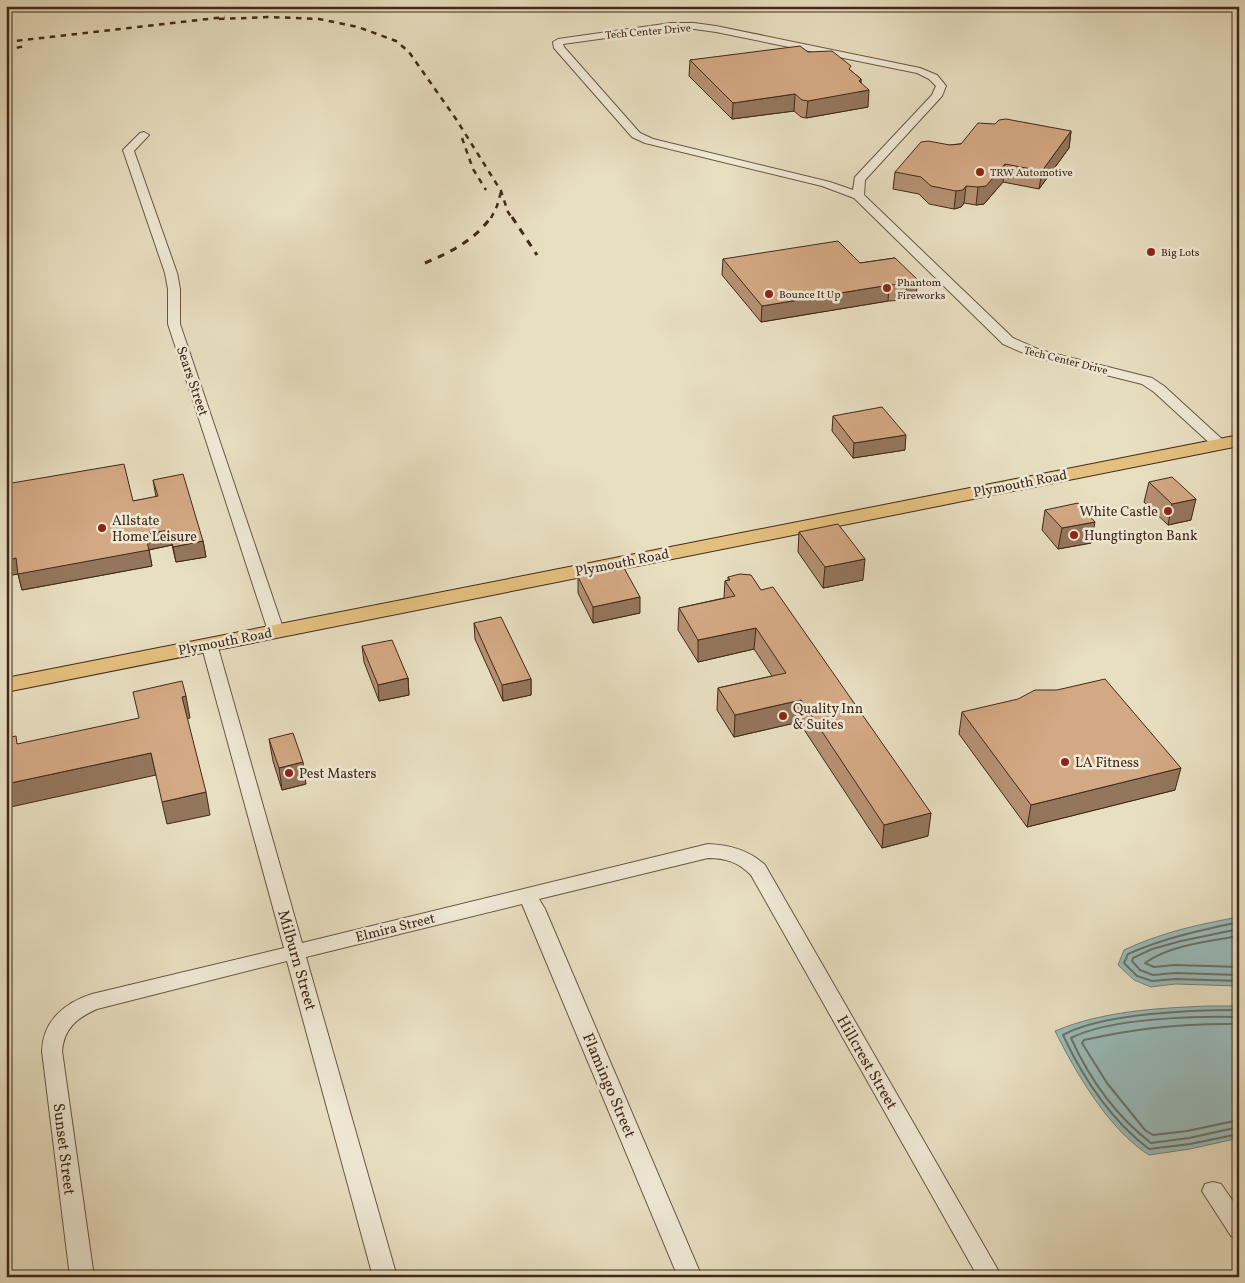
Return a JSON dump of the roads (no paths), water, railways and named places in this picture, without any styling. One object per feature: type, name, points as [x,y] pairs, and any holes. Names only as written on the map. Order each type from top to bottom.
[{"type":"main road","name":"Plymouth Road","points":[[6,685],[1239,440]]},
{"type":"street","name":"Tech Center Drive","points":[[858,196],[859,179],[937,96],[941,86],[933,77],[920,71],[694,26],[661,28],[558,42],[559,48],[636,135],[649,141],[826,184],[858,196],[1008,341],[1034,353],[1147,382],[1159,389],[1219,444]]},
{"type":"street","name":"Sears Street","points":[[144,135],[128,150],[171,273],[174,289],[174,324],[276,631]]},
{"type":"street","name":"Milburn Street","points":[[209,644],[385,1277]]},
{"type":"street","name":"Elmira Street","points":[[60,1023],[74,1009],[92,1002],[708,851],[720,851],[737,855]]},
{"type":"street","name":"Hillcrest Street","points":[[737,855],[751,863],[758,870],[990,1277]]},
{"type":"street","name":"Flamingo Street","points":[[526,895],[535,908],[690,1277]]},
{"type":"street","name":"Sunset Street","points":[[60,1023],[52,1040],[52,1051],[82,1277]]},
{"type":"street","points":[[1213,1192],[1239,1229]]},
{"type":"water","points":[[1239,917],[1239,986],[1175,984],[1151,987],[1134,980],[1118,965],[1124,950],[1138,944],[1180,930]]},
{"type":"water","points":[[1239,1006],[1239,1138],[1190,1149],[1149,1155],[1120,1131],[1107,1116],[1083,1082],[1055,1031],[1073,1024],[1111,1015],[1170,1008]]},
{"type":"railway","points":[[274,11],[317,6]]},
{"type":"railway","points":[[6,42],[225,17]]},
{"type":"railway","points":[[219,19],[270,17],[319,19],[358,27],[396,41],[409,52],[456,119],[501,191],[512,218]]},
{"type":"railway","points":[[6,50],[25,46]]},
{"type":"railway","points":[[462,138],[473,169],[486,190]]},
{"type":"railway","points":[[491,218],[501,192]]},
{"type":"railway","points":[[425,263],[470,239],[491,217]]},
{"type":"railway","points":[[512,217],[537,255]]},
{"type":"place","name":"TRW Automotive","points":[[980,172]]},
{"type":"place","name":"Big Lots","points":[[1151,252]]},
{"type":"place","name":"Phantom Fireworks","points":[[887,288]]},
{"type":"place","name":"Bounce It Up","points":[[769,294]]},
{"type":"place","name":"White Castle","points":[[1168,511]]},
{"type":"place","name":"Allstate Home Leisure","points":[[102,528]]},
{"type":"place","name":"Hungtington Bank","points":[[1074,535]]},
{"type":"place","name":"Quality Inn & Suites","points":[[783,716]]},
{"type":"place","name":"LA Fitness","points":[[1065,762]]},
{"type":"place","name":"Pest Masters","points":[[289,773]]}]
